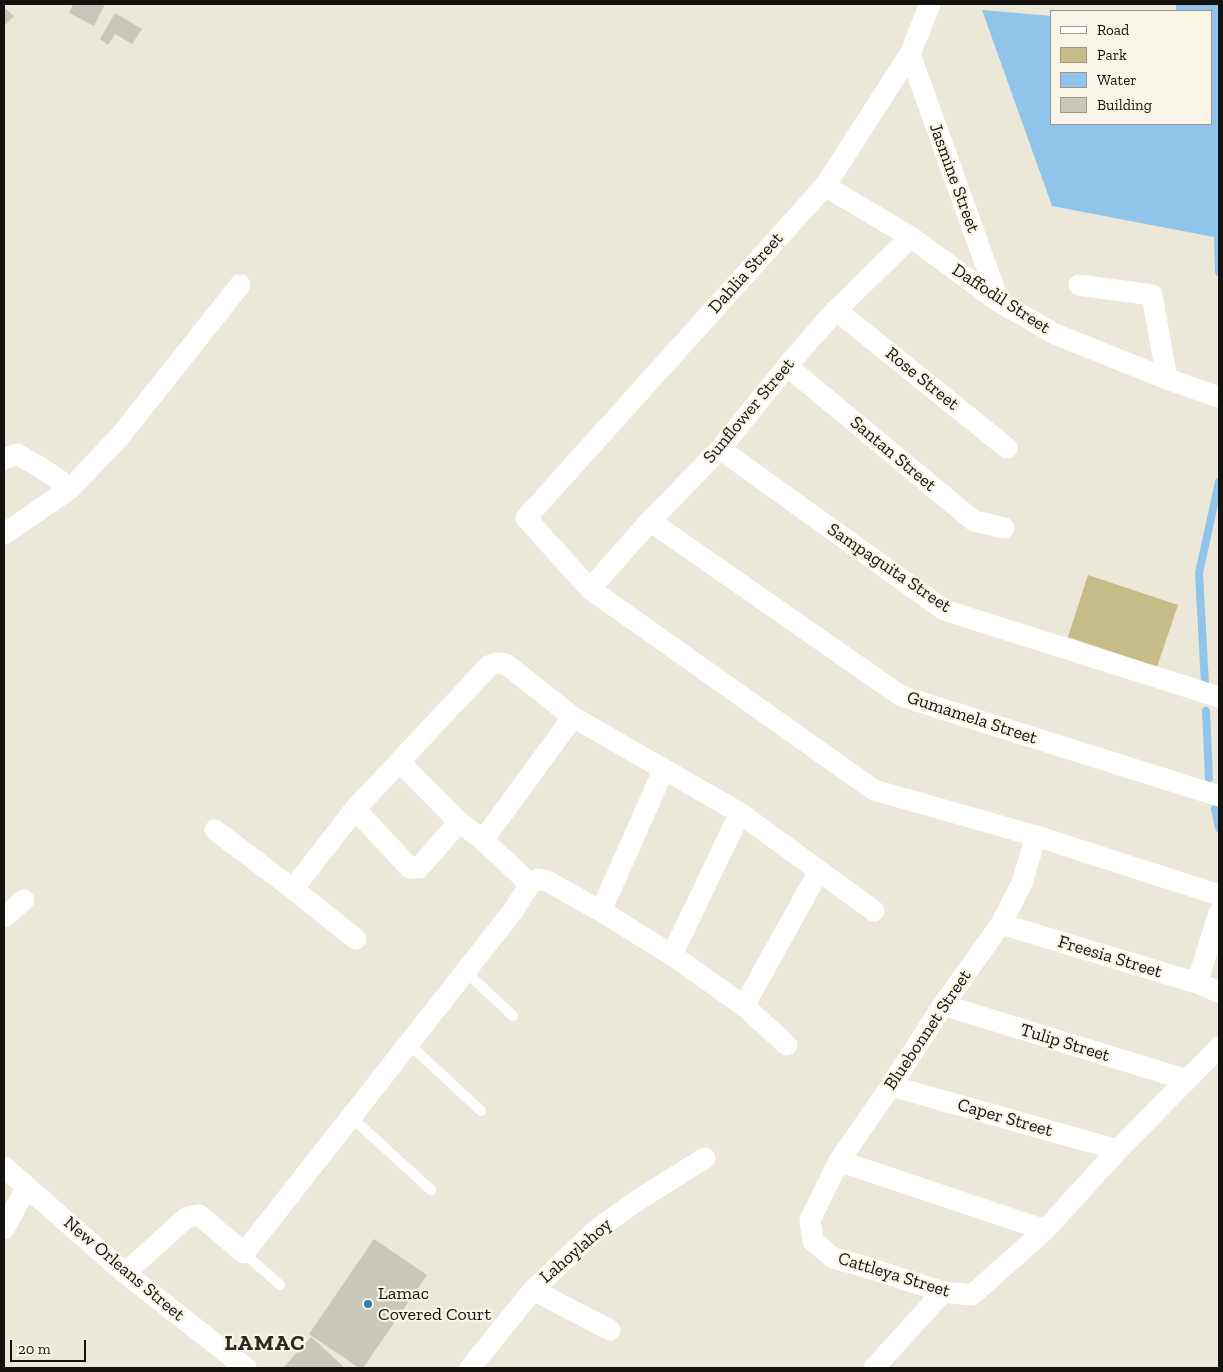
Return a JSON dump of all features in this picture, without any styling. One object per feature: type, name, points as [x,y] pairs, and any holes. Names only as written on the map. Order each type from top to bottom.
[{"type":"street","name":"Dahlia Street","points":[[590,589],[526,518],[825,186],[910,54],[930,4]]},
{"type":"street","name":"Jasmine Street","points":[[910,54],[999,302]]},
{"type":"street","name":"Daffodil Street","points":[[825,186],[910,237],[999,302],[1055,334],[1167,379],[1219,397]]},
{"type":"street","name":"Sunflower Street","points":[[590,589],[650,522],[720,449],[787,366],[836,310],[910,237]]},
{"type":"street","points":[[4,534],[71,488],[121,435],[240,284]]},
{"type":"street","points":[[1079,285],[1152,295],[1167,379]]},
{"type":"street","name":"Rose Street","points":[[836,310],[1007,448]]},
{"type":"street","name":"Santan Street","points":[[787,366],[974,521],[1004,528]]},
{"type":"street","name":"Sampaguita Street","points":[[720,449],[944,610],[1219,697]]},
{"type":"street","points":[[4,458],[17,454],[71,488]]},
{"type":"street","name":"Gumamela Street","points":[[650,522],[901,696],[1219,796]]},
{"type":"street","points":[[590,589],[874,790],[1036,836],[1219,895]]},
{"type":"street","points":[[293,889],[355,809],[489,666],[496,663],[506,664],[572,717],[740,814],[874,911]]},
{"type":"street","points":[[483,840],[572,717]]},
{"type":"street","points":[[400,762],[459,822],[483,840],[530,884]]},
{"type":"street","points":[[601,911],[664,769]]},
{"type":"street","points":[[355,809],[410,868],[419,868],[459,822]]},
{"type":"street","points":[[672,955],[740,814]]},
{"type":"street","points":[[216,830],[356,939]]},
{"type":"street","name":"Bluebonnet Street","points":[[810,1220],[839,1161],[943,1006],[1001,924],[1022,883],[1036,836]]},
{"type":"street","points":[[744,1006],[819,871]]},
{"type":"street","points":[[125,1273],[186,1218],[192,1216],[199,1215],[244,1253],[410,1044],[513,911],[530,884],[538,879],[546,881],[601,911],[672,955],[744,1006],[787,1045]]},
{"type":"street","points":[[4,917],[24,900]]},
{"type":"street","points":[[1197,983],[1219,913]]},
{"type":"street","name":"Freesia Street","points":[[1001,924],[1197,983],[1219,992]]},
{"type":"street","name":"Tulip Street","points":[[943,1006],[1187,1080]]},
{"type":"street","points":[[839,1161],[1045,1230],[1118,1150],[1219,1047]]},
{"type":"street","name":"Caper Street","points":[[891,1086],[1118,1150]]},
{"type":"street","name":"Lahoylahoy","points":[[470,1368],[532,1290],[596,1230],[638,1200],[705,1158]]},
{"type":"street","name":"New Orleans Street","points":[[4,1167],[125,1273],[246,1368]]},
{"type":"street","points":[[4,1229],[27,1187]]},
{"type":"street","name":"Cattleya Street","points":[[810,1220],[813,1241],[833,1258],[943,1292],[972,1295],[1045,1230]]},
{"type":"street","points":[[532,1290],[610,1330]]},
{"type":"street","points":[[874,1368],[943,1292]]},
{"type":"lane","points":[[466,971],[513,1016]]},
{"type":"lane","points":[[410,1044],[481,1111]]},
{"type":"lane","points":[[351,1116],[431,1190]]},
{"type":"lane","points":[[244,1253],[280,1285]]},
{"type":"green space","points":[[1088,575],[1178,605],[1157,667],[1068,637]]},
{"type":"water","points":[[1176,4],[1219,4],[1219,238],[1052,206],[982,10],[1050,16],[1050,125],[1213,125],[1213,10],[1176,10]]},
{"type":"building","points":[[73,4],[105,4],[94,26],[69,13]]},
{"type":"building","points":[[4,7],[14,16],[4,26]]},
{"type":"building","points":[[115,13],[142,29],[132,44],[115,34],[108,45],[100,39]]},
{"type":"building","name":"Lamac Covered Court","points":[[374,1239],[427,1275],[363,1368],[359,1368],[309,1334]]},
{"type":"building","points":[[311,1337],[343,1366],[341,1368],[283,1368]]},
{"type":"waterway","points":[[1218,238],[1219,272]]},
{"type":"waterway","points":[[1205,684],[1199,573],[1219,482]]},
{"type":"waterway","points":[[1206,711],[1209,778]]},
{"type":"waterway","points":[[1215,809],[1219,828]]},
{"type":"place","name":"Lamac Covered Court","points":[[368,1304]]},
{"type":"district","name":"LAMAC","points":[[265,1344]]}]
